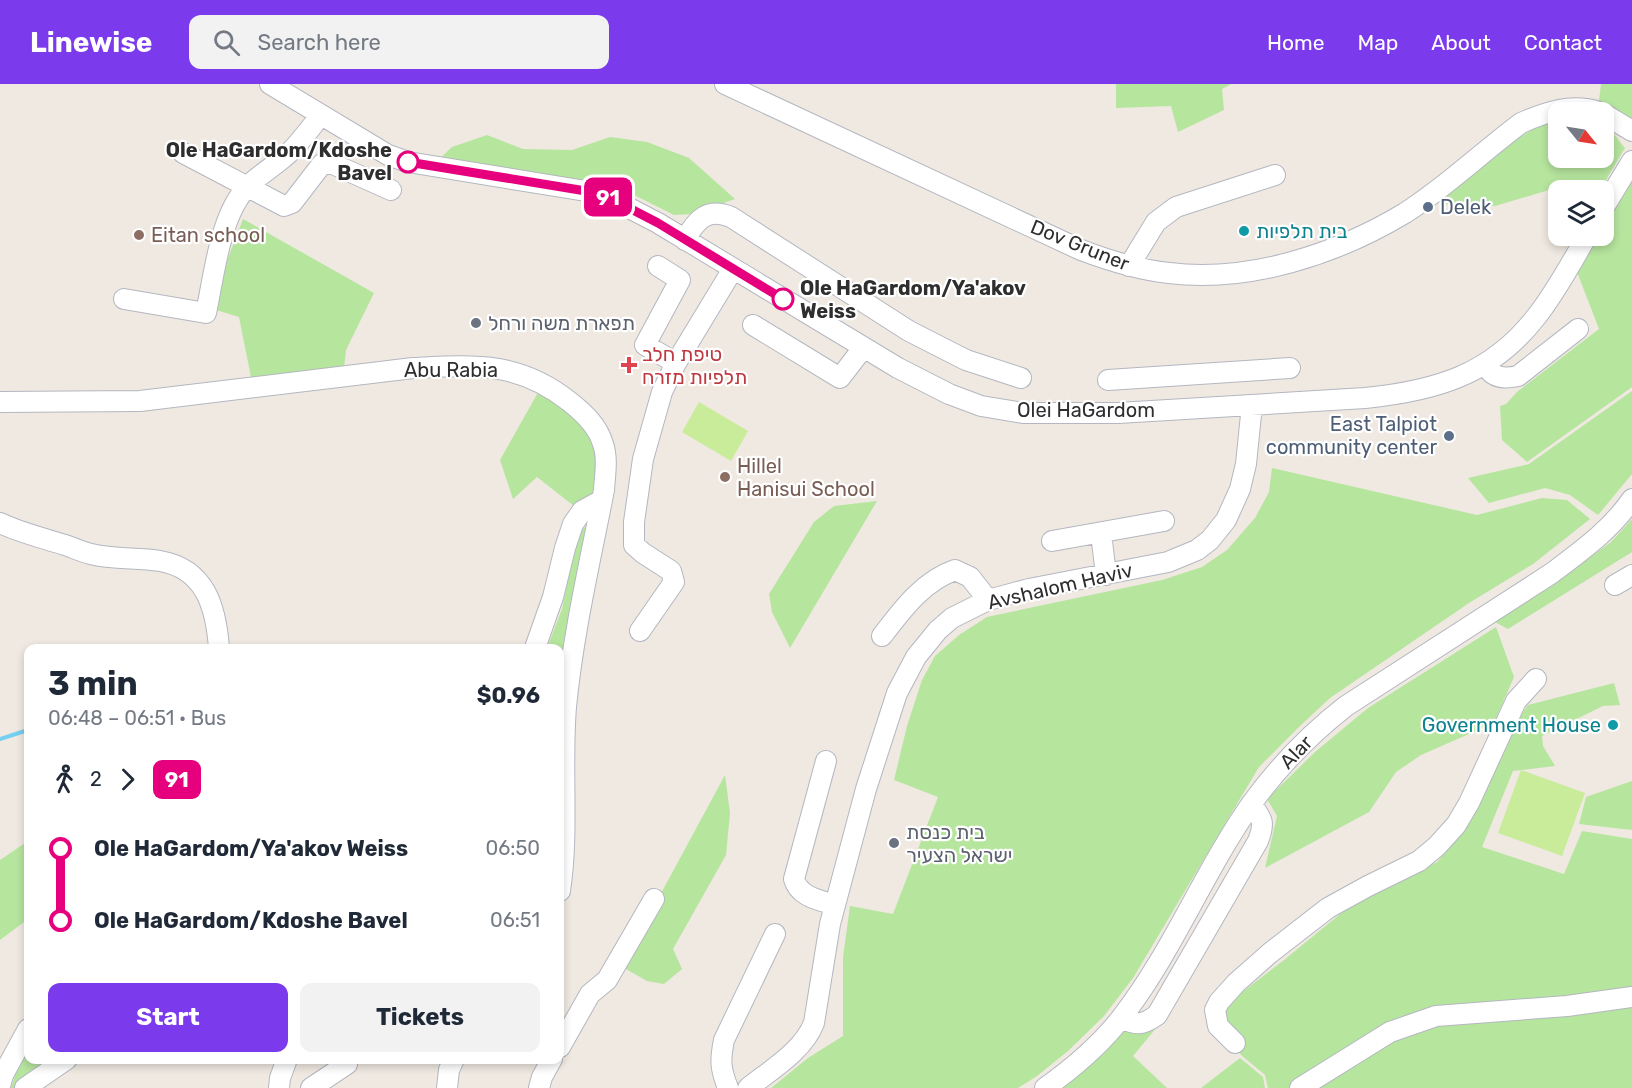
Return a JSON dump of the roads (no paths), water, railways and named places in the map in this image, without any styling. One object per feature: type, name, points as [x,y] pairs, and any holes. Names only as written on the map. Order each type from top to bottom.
[{"type":"street","name":"Olei HaGardom","points":[[270,84],[388,155],[443,168],[592,192],[637,212],[898,368],[949,394],[981,406],[1023,413],[1088,413],[1400,395],[1451,382],[1486,364],[1520,337],[1537,317],[1581,246]]},
{"type":"street","name":"Dov Gruner","points":[[725,84],[1081,250],[1129,266],[1170,274],[1215,275],[1265,268],[1335,247],[1406,212],[1521,123],[1548,113]]},
{"type":"street","points":[[124,298],[206,313],[224,233],[231,213],[248,186],[290,152],[321,115]]},
{"type":"street","points":[[1614,120],[1632,131]]},
{"type":"street","points":[[183,153],[284,206],[292,203],[322,164],[333,164],[391,190]]},
{"type":"street","points":[[1614,191],[1632,161]]},
{"type":"street","points":[[1129,266],[1156,222],[1176,207],[1275,175]]},
{"type":"street","points":[[685,240],[701,218],[720,213],[730,217],[909,331],[966,360],[1021,378]]},
{"type":"street","points":[[658,266],[680,280],[645,345],[676,363]]},
{"type":"street","points":[[640,631],[674,582],[671,571],[634,545],[634,522],[644,459],[662,392],[676,363],[733,269]]},
{"type":"street","points":[[753,325],[840,378],[863,348]]},
{"type":"street","points":[[1486,364],[1489,371],[1498,376],[1508,378],[1518,376],[1578,329]]},
{"type":"street","name":"Abu Rabia","points":[[0,402],[140,401],[413,368],[456,366],[498,368],[517,372],[558,392],[588,418],[603,444],[606,456],[602,500],[582,598],[566,709],[564,842]]},
{"type":"street","points":[[1108,380],[1290,368]]},
{"type":"street","points":[[1220,373],[1223,406]]},
{"type":"street","name":"Avshalom Haviv","points":[[748,1088],[799,1047],[809,1036],[818,1005],[832,914],[866,789],[897,693],[916,657],[938,630],[952,618],[988,600],[1182,557],[1197,550],[1219,531],[1240,489],[1246,464],[1252,405]]},
{"type":"street","name":"Alar","points":[[1046,1088],[1079,1061],[1121,1018],[1159,961],[1251,804],[1273,776],[1321,726],[1347,706],[1552,573],[1609,528],[1632,499]]},
{"type":"street","points":[[536,644],[553,597],[573,524],[582,511],[602,500]]},
{"type":"street","points":[[1052,541],[1164,521]]},
{"type":"street","points":[[0,523],[14,530],[92,554],[160,561],[182,569],[202,585],[210,600],[218,627],[219,644]]},
{"type":"street","points":[[1101,533],[1106,574]]},
{"type":"street","points":[[882,636],[925,587],[942,574],[955,570],[970,578],[988,600]]},
{"type":"street","points":[[1615,585],[1632,575]]},
{"type":"street","points":[[1235,1043],[1218,1026],[1215,1011],[1219,1002],[1270,952],[1328,908],[1419,861],[1437,846],[1456,825],[1469,803],[1516,701],[1536,679]]},
{"type":"street","points":[[826,761],[794,879],[796,887],[832,914]]},
{"type":"street","points":[[1121,1018],[1135,1025],[1145,1024],[1157,1015],[1258,841],[1263,828],[1261,816],[1251,804]]},
{"type":"street","points":[[564,1040],[590,994],[607,980],[654,899]]},
{"type":"street","points":[[728,1088],[721,1064],[724,1040],[776,934]]},
{"type":"street","points":[[1300,1088],[1390,1032],[1436,1017],[1567,1006],[1632,997]]},
{"type":"street","points":[[0,1086],[3,1075],[24,1036]]},
{"type":"street","points":[[25,1088],[60,1064]]},
{"type":"street","points":[[279,1088],[286,1064]]},
{"type":"street","points":[[311,1088],[347,1064]]},
{"type":"street","points":[[447,1088],[452,1064]]},
{"type":"street","points":[[539,1088],[549,1064]]},
{"type":"waterway","points":[[0,739],[24,731]]},
{"type":"place","name":"Ole HaGardom/Kdoshe Bavel","points":[[408,162]]},
{"type":"place","name":"Delek","points":[[1428,207]]},
{"type":"place","name":"בית תלפיות","points":[[1244,231]]},
{"type":"place","name":"Eitan school","points":[[139,235]]},
{"type":"place","name":"Ole HaGardom/Ya'akov Weiss","points":[[783,299]]},
{"type":"place","name":"תפארת משה ורחל","points":[[476,323]]},
{"type":"place","name":"טיפת חלב תלפיות מזרח","points":[[629,365]]},
{"type":"place","name":"East Talpiot community center","points":[[1449,436]]},
{"type":"place","name":"Hillel Hanisui School","points":[[725,477]]},
{"type":"place","name":"Government House","points":[[1613,725]]},
{"type":"place","name":"בית כנסת ישראל הצעיר","points":[[894,843]]}]
